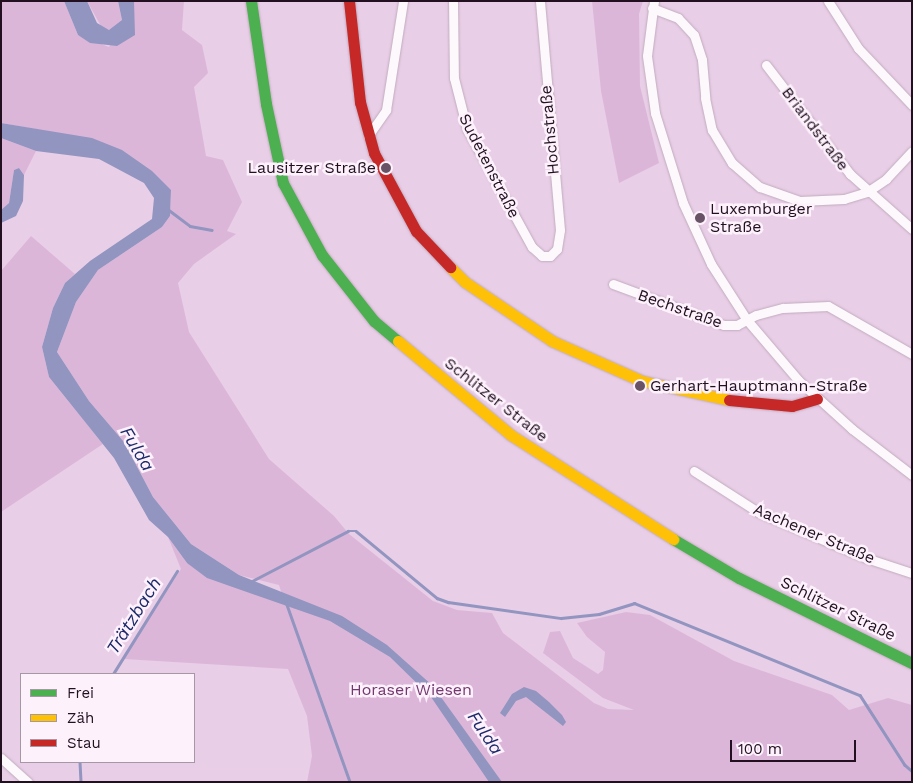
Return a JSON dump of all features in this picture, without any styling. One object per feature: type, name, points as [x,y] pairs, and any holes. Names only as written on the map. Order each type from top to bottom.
[{"type":"main road","name":"Schlitzer Straße","points":[[251,1],[266,104],[283,183],[322,255],[374,321],[511,435],[645,522],[739,578],[912,662]]},
{"type":"main road","points":[[349,1],[356,74],[368,136],[390,187],[425,244],[465,282],[552,341],[624,374],[698,395],[792,406],[817,399]]},
{"type":"street","points":[[368,136],[386,110],[403,1]]},
{"type":"street","name":"Sudetenstraße","points":[[453,1],[454,78],[467,129],[532,247],[542,256],[550,256]]},
{"type":"street","name":"Hochstraße","points":[[540,1],[560,230],[557,249],[550,256]]},
{"type":"street","points":[[828,1],[858,48],[912,105]]},
{"type":"street","points":[[912,151],[886,179],[867,192],[831,202],[800,201],[772,193],[740,172],[724,152],[712,130],[705,98],[702,60],[694,35],[678,18],[653,5],[648,44],[649,74],[665,153],[699,241],[747,320],[817,399],[912,475]]},
{"type":"street","name":"Briandstraße","points":[[766,65],[832,154],[867,192],[912,229]]},
{"type":"street","name":"Bechstraße","points":[[613,284],[724,326],[747,320]]},
{"type":"street","points":[[747,320],[783,308],[828,306],[912,354]]},
{"type":"street","name":"Aachener Straße","points":[[694,471],[766,516],[858,555],[912,573]]},
{"type":"street","points":[[1,758],[28,782]]},
{"type":"green space","name":"Horaser Wiesen","points":[[1,1],[64,1],[78,35],[109,47],[134,1],[184,1],[182,30],[202,45],[208,73],[194,87],[206,156],[223,160],[242,202],[227,231],[236,234],[194,264],[178,283],[189,332],[269,459],[334,516],[349,534],[433,601],[457,610],[492,613],[503,633],[594,703],[608,709],[634,710],[603,698],[543,653],[550,632],[560,631],[573,658],[598,674],[603,670],[605,652],[587,637],[577,623],[626,612],[650,615],[734,661],[832,695],[849,710],[888,698],[912,705],[912,782],[307,782],[312,756],[307,716],[288,669],[124,659],[181,569],[168,537],[187,563],[285,604],[279,585],[239,575],[191,544],[153,497],[124,442],[89,401],[57,352],[76,302],[98,270],[162,227],[170,216],[171,190],[58,133],[1,123]]},
{"type":"green space","points":[[87,1],[118,1],[122,20],[119,25],[109,30],[102,28]]},
{"type":"green space","points":[[592,1],[643,1],[639,14],[640,86],[659,163],[619,183],[601,91]]},
{"type":"green space","points":[[1,138],[36,151],[24,175],[19,168],[14,170],[9,203],[1,210]]},
{"type":"green space","points":[[31,236],[75,274],[65,283],[53,308],[42,347],[49,377],[103,444],[1,512],[1,271]]},
{"type":"water","points":[[64,1],[87,1],[97,23],[109,30],[122,20],[118,1],[134,1],[135,35],[117,46],[90,43],[78,35]]},
{"type":"water","points":[[1,123],[92,138],[122,150],[152,171],[171,190],[170,216],[162,227],[98,270],[76,302],[57,352],[89,401],[124,442],[153,497],[191,544],[239,575],[342,616],[387,645],[433,686],[502,782],[489,782],[431,697],[390,657],[330,621],[207,578],[187,563],[168,537],[149,520],[114,458],[49,377],[42,347],[53,308],[65,283],[90,261],[152,219],[154,198],[144,183],[99,159],[36,151],[1,138]]},
{"type":"water","points":[[19,168],[24,175],[23,201],[16,216],[1,223],[1,210],[9,203],[14,170]]},
{"type":"water","points":[[524,687],[536,691],[562,715],[566,722],[563,726],[526,697],[516,701],[505,717],[500,713],[512,694]]},
{"type":"waterway","points":[[169,210],[190,226],[212,230]]},
{"type":"waterway","points":[[252,581],[348,531],[356,531],[437,598],[448,602],[561,618],[599,614],[634,603],[860,695],[905,765],[912,771]]},
{"type":"waterway","name":"Trätzbach","points":[[114,673],[177,571]]},
{"type":"waterway","points":[[286,602],[350,782]]},
{"type":"waterway","name":"Trätzbach","points":[[80,763],[81,782]]},
{"type":"traffic: fast","points":[[251,1],[266,104],[283,183],[322,255],[374,321],[398,341]]},
{"type":"traffic: fast","points":[[673,539],[739,578],[912,663]]},
{"type":"traffic: slow","points":[[450,267],[465,282],[552,341],[642,381],[729,400]]},
{"type":"traffic: slow","points":[[398,341],[511,435],[673,539]]},
{"type":"traffic: jam","points":[[349,1],[360,102],[374,153],[416,231],[450,267]]},
{"type":"traffic: jam","points":[[729,400],[792,406],[817,399]]},
{"type":"place","name":"Lausitzer Straße","points":[[386,168]]},
{"type":"place","name":"Luxemburger Straße","points":[[700,218]]},
{"type":"place","name":"Gerhart-Hauptmann-Straße","points":[[640,386]]},
{"type":"water label","name":"Fulda","points":[[137,449]]},
{"type":"water label","name":"Fulda","points":[[485,733]]}]
